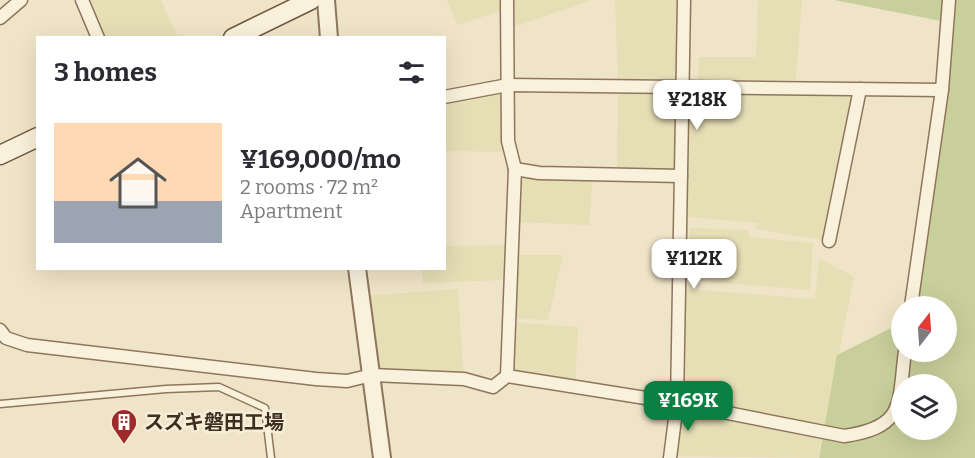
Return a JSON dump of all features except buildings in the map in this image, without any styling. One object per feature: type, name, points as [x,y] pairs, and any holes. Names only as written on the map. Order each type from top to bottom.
[{"type":"main road","points":[[237,36],[311,0]]},
{"type":"main road","points":[[0,155],[36,138]]},
{"type":"street","points":[[0,18],[21,0]]},
{"type":"street","points":[[82,0],[97,36]]},
{"type":"street","points":[[326,0],[329,36]]},
{"type":"street","points":[[507,0],[508,141],[515,169],[507,376]]},
{"type":"street","points":[[670,458],[676,403],[684,0]]},
{"type":"street","points":[[912,296],[942,90],[949,0]]},
{"type":"street","points":[[446,97],[508,85],[942,90]]},
{"type":"street","points":[[829,241],[860,89]]},
{"type":"street","points":[[515,169],[539,173],[681,176]]},
{"type":"street","points":[[357,270],[382,458]]},
{"type":"street","points":[[0,330],[6,338],[27,345],[347,381],[372,375],[464,379],[493,387],[507,376],[676,403],[844,436],[864,433],[889,421],[897,408],[903,362]]},
{"type":"lane","points":[[0,404],[166,389],[219,387],[265,408],[271,458]]},
{"type":"shaded area","points":[[82,0],[161,0],[178,36],[98,36]]},
{"type":"shaded area","points":[[447,0],[592,0],[508,29],[507,9],[457,25]]},
{"type":"shaded area","points":[[615,0],[684,0],[681,171],[617,168],[618,82]]},
{"type":"shaded area","points":[[758,0],[802,0],[796,80],[698,80],[699,57],[756,57]]},
{"type":"shaded area","points":[[508,85],[511,152],[446,151],[446,97]]},
{"type":"shaded area","points":[[688,86],[855,89],[829,241],[756,229],[757,223],[688,217]]},
{"type":"shaded area","points":[[514,174],[593,174],[589,225],[513,222]]},
{"type":"shaded area","points":[[690,228],[748,230],[749,237],[813,243],[810,290],[688,280]]},
{"type":"shaded area","points":[[507,245],[504,280],[423,283],[422,270],[446,270],[446,246]]},
{"type":"shaded area","points":[[512,255],[563,255],[548,320],[509,318]]},
{"type":"shaded area","points":[[819,258],[854,277],[818,458],[671,456],[677,403],[685,400],[686,289],[815,299]]},
{"type":"shaded area","points":[[458,289],[464,379],[372,375],[361,296]]},
{"type":"shaded area","points":[[508,322],[578,327],[575,387],[507,376]]},
{"type":"green space","points":[[834,0],[948,0],[946,22]]},
{"type":"green space","points":[[949,0],[975,0],[975,458],[819,458],[837,355],[891,328],[891,362],[957,362],[957,296],[919,296],[922,232]]},
{"type":"place","name":"スズキ磐田工場","points":[[124,445]]}]
